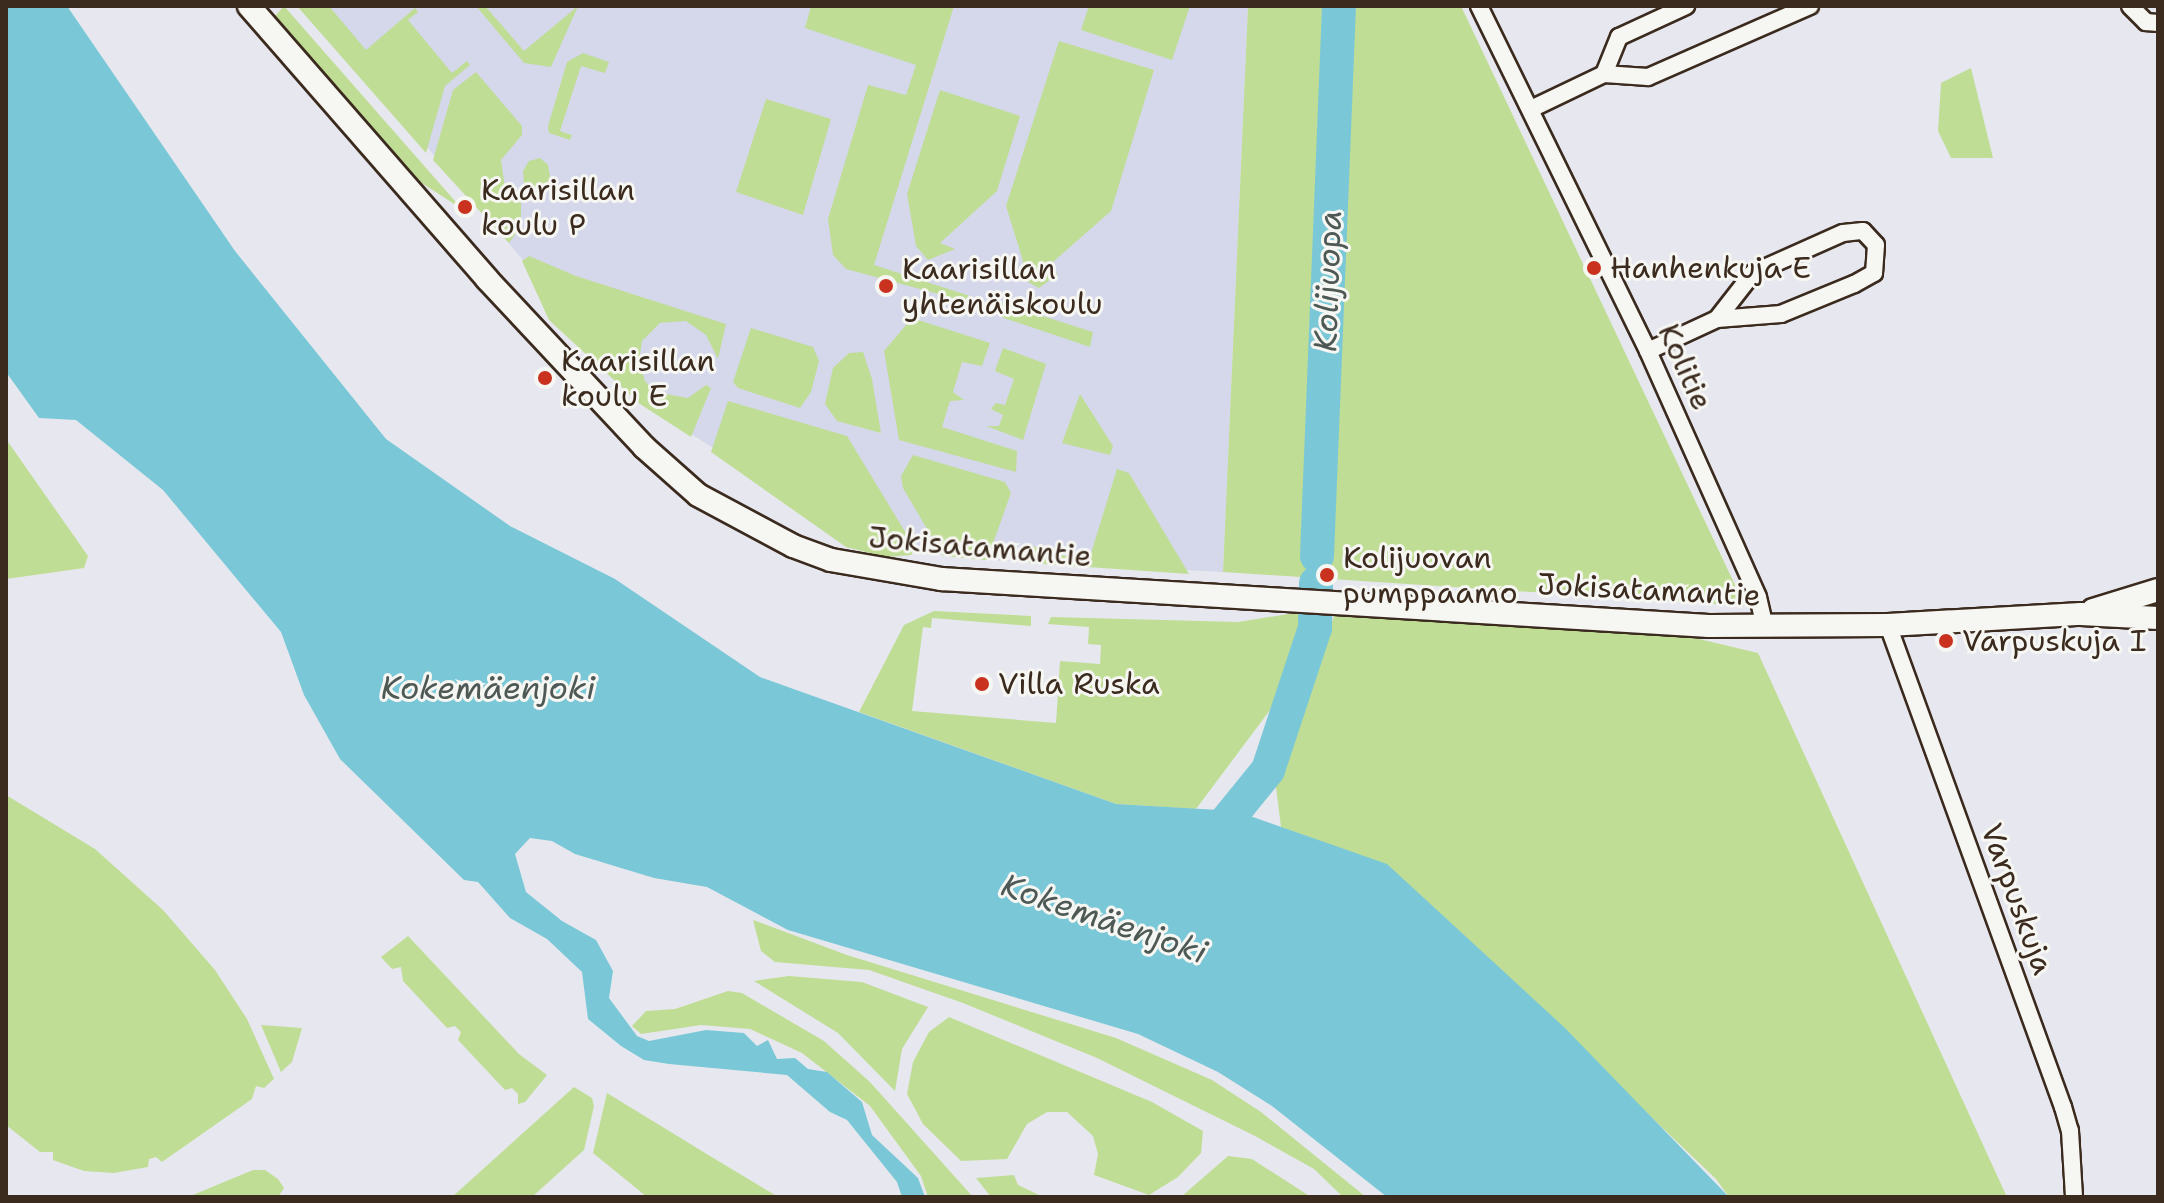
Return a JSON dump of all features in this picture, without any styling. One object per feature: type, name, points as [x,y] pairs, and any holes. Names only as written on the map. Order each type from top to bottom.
[{"type":"street","name":"Jokisatamantie","points":[[249,6],[614,416],[698,495],[793,546],[876,572],[1765,627],[1888,625],[2081,614]]},
{"type":"street","name":"Kolitie","points":[[1479,6],[1533,108],[1648,351],[1758,597],[1765,627]]},
{"type":"street","points":[[1604,74],[1619,37],[1686,6]]},
{"type":"street","points":[[1533,108],[1604,74],[1648,77],[1810,6]]},
{"type":"street","points":[[2130,6],[2146,22],[2158,23]]},
{"type":"street","points":[[1648,351],[1717,319],[1781,314],[1854,284],[1874,273],[1876,245],[1863,231],[1843,233],[1753,273],[1717,319]]},
{"type":"street","points":[[2081,614],[2158,590]]},
{"type":"street","points":[[2081,614],[2158,618]]},
{"type":"street","name":"Varpuskuja","points":[[1888,625],[2063,1107],[2070,1131],[2074,1197]]},
{"type":"shaded area","name":"Kaarisillan yhtenäiskoulu","points":[[307,6],[1248,6],[1223,572],[987,560],[886,549],[713,448],[641,402],[550,311],[523,260]]},
{"type":"green space","points":[[284,6],[462,209],[403,171],[270,22]]},
{"type":"green space","points":[[297,6],[329,6],[366,50],[415,8],[418,12],[408,20],[452,73],[467,61],[470,65],[445,86],[426,153]]},
{"type":"green space","points":[[476,6],[485,6],[524,51],[578,6],[551,67],[524,63]]},
{"type":"green space","points":[[811,6],[954,6],[874,265],[970,296],[968,302],[846,269],[833,255],[828,219],[868,85],[906,95],[916,65],[805,28]]},
{"type":"green space","points":[[1089,6],[1190,6],[1172,60],[1081,30]]},
{"type":"green space","points":[[1248,6],[1461,6],[1745,606],[1223,572]]},
{"type":"green space","points":[[1059,41],[1154,70],[1111,211],[1045,269],[1058,274],[1039,288],[1021,278],[1023,261],[1006,206]]},
{"type":"green space","points":[[583,53],[609,62],[605,73],[581,66],[560,131],[572,135],[570,140],[549,133],[548,126],[567,62]]},
{"type":"green space","points":[[1971,68],[1993,158],[1951,158],[1938,131],[1941,83]]},
{"type":"green space","points":[[476,72],[522,126],[522,135],[501,160],[506,195],[521,203],[521,226],[509,243],[433,160],[453,90]]},
{"type":"green space","points":[[940,90],[1020,116],[997,191],[940,243],[955,249],[928,260],[916,246],[907,194]]},
{"type":"green space","points":[[766,99],[831,119],[803,215],[736,192]]},
{"type":"green space","points":[[540,158],[548,165],[550,177],[536,203],[524,185],[523,171],[529,161]]},
{"type":"green space","points":[[529,256],[576,276],[726,324],[718,359],[706,335],[686,321],[660,323],[642,341],[639,361],[645,381],[655,392],[688,398],[706,385],[711,388],[691,437],[640,404],[549,320],[522,261]]},
{"type":"green space","points":[[996,301],[1093,332],[1090,347],[1001,317]]},
{"type":"green space","points":[[912,318],[990,343],[982,366],[962,362],[953,392],[964,400],[950,401],[942,427],[1017,451],[1016,472],[899,440],[884,351]]},
{"type":"green space","points":[[751,328],[813,347],[819,361],[811,392],[800,408],[738,388],[733,382]]},
{"type":"green space","points":[[1003,348],[1046,364],[1023,440],[986,426],[999,426],[1003,415],[991,409],[996,403],[1005,405],[1014,379],[995,371]]},
{"type":"green space","points":[[863,352],[872,379],[881,433],[837,421],[825,404],[833,368],[849,353]]},
{"type":"green space","points":[[1080,394],[1113,446],[1110,455],[1062,443]]},
{"type":"green space","points":[[728,401],[847,436],[915,548],[911,555],[886,557],[846,547],[711,452]]},
{"type":"green space","points":[[6,439],[88,556],[84,568],[6,579]]},
{"type":"green space","points":[[913,455],[1005,482],[1011,493],[987,560],[943,556],[903,488],[901,476]]},
{"type":"green space","points":[[1117,469],[1129,473],[1189,574],[1029,563],[1029,545],[1088,563]]},
{"type":"green space","points":[[934,611],[1031,616],[1031,626],[932,618],[931,628],[923,627],[912,711],[1056,723],[1060,661],[1100,664],[1101,645],[1088,644],[1089,627],[1048,624],[1051,617],[1238,622],[1307,611],[1299,644],[1270,710],[1196,809],[1116,804],[859,712],[904,625]]},
{"type":"green space","points":[[1335,613],[1695,638],[1758,653],[2006,1195],[1729,1197],[1716,1179],[1387,865],[1281,827],[1276,787]]},
{"type":"green space","points":[[6,795],[95,849],[163,910],[215,970],[247,1019],[274,1079],[264,1088],[256,1086],[252,1099],[162,1162],[156,1157],[149,1159],[148,1167],[114,1173],[84,1171],[53,1160],[53,1152],[40,1152],[6,1125]]},
{"type":"green space","points":[[753,920],[847,955],[1116,1038],[1212,1080],[1261,1112],[1366,1197],[1343,1197],[1314,1169],[1255,1136],[1097,1058],[963,1003],[869,970],[775,962],[761,951]]},
{"type":"green space","points":[[408,936],[519,1054],[547,1075],[525,1102],[518,1104],[518,1094],[512,1088],[505,1090],[458,1040],[461,1032],[455,1026],[447,1028],[403,981],[401,967],[392,969],[381,957]]},
{"type":"green space","points":[[789,976],[862,982],[928,1007],[902,1049],[895,1091],[838,1033],[754,981]]},
{"type":"green space","points":[[728,991],[742,993],[824,1041],[870,1082],[973,1197],[928,1197],[921,1176],[870,1106],[802,1053],[750,1029],[701,1025],[641,1034],[632,1026],[646,1011],[675,1009]]},
{"type":"green space","points":[[949,1017],[1152,1102],[1203,1131],[1201,1153],[1178,1177],[1149,1195],[1094,1175],[1098,1154],[1093,1136],[1067,1112],[1047,1112],[1027,1124],[1007,1159],[961,1161],[923,1124],[907,1094],[913,1062],[929,1032]]},
{"type":"green space","points":[[261,1025],[302,1028],[292,1062],[281,1072]]},
{"type":"green space","points":[[574,1087],[592,1098],[594,1106],[584,1150],[532,1197],[452,1197]]},
{"type":"green space","points":[[607,1093],[778,1197],[647,1197],[593,1153]]},
{"type":"green space","points":[[1228,1156],[1252,1159],[1311,1197],[1181,1197]]},
{"type":"green space","points":[[253,1170],[265,1170],[278,1179],[284,1188],[278,1197],[188,1197]]},
{"type":"green space","points":[[1014,1175],[1018,1185],[1043,1197],[991,1197],[976,1178]]},
{"type":"water","name":"Kokemäenjoki","points":[[6,6],[67,6],[235,251],[386,439],[510,526],[615,579],[760,677],[1116,804],[1236,811],[1387,864],[1565,1028],[1729,1197],[1387,1197],[1272,1106],[1218,1072],[1138,1034],[788,930],[707,887],[654,878],[575,854],[552,841],[530,838],[515,854],[526,892],[562,921],[596,940],[613,971],[609,998],[637,1036],[649,1041],[706,1030],[744,1033],[757,1046],[768,1040],[777,1059],[795,1058],[808,1069],[827,1072],[862,1102],[872,1135],[918,1178],[925,1197],[902,1197],[897,1182],[847,1120],[830,1112],[787,1075],[644,1060],[621,1046],[588,1019],[582,972],[547,939],[510,918],[478,882],[464,880],[340,759],[304,695],[281,632],[163,490],[76,420],[39,418],[6,372]]},
{"type":"waterway","name":"Kolijuopa","points":[[1317,556],[1339,6]]},
{"type":"waterway","name":"Kolijuopa","points":[[1207,845],[1268,770],[1315,628],[1316,583]]},
{"type":"place","name":"Kaarisillan koulu P","points":[[465,207]]},
{"type":"place","name":"Hanhenkuja E","points":[[1594,268]]},
{"type":"place","name":"Kaarisillan yhtenäiskoulu","points":[[886,286]]},
{"type":"place","name":"Kaarisillan koulu E","points":[[545,378]]},
{"type":"place","name":"Kolijuovan pumppaamo","points":[[1327,575]]},
{"type":"place","name":"Varpuskuja I","points":[[1946,641]]},
{"type":"place","name":"Villa Ruska","points":[[982,684]]}]
